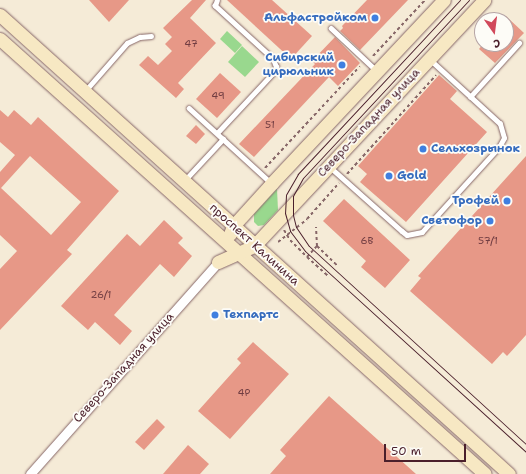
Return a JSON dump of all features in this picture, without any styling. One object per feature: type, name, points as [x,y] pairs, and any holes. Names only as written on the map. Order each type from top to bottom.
[{"type":"main road","points":[[218,262],[233,226],[272,184],[372,66],[444,0]]},
{"type":"main road","name":"Северо-Западная улица","points":[[254,246],[484,0]]},
{"type":"main road","name":"проспект Калинина","points":[[0,15],[183,182],[509,474]]},
{"type":"main road","name":"проспект Калинина","points":[[0,39],[485,474]]},
{"type":"main road","points":[[218,262],[254,246]]},
{"type":"street","name":"Северо-Западная улица","points":[[30,474],[218,262]]},
{"type":"lane","points":[[217,0],[215,6],[273,59],[276,66],[273,73],[217,133]]},
{"type":"lane","points":[[331,28],[372,66]]},
{"type":"lane","points":[[84,92],[127,43],[140,37],[152,36]]},
{"type":"lane","points":[[470,97],[519,43]]},
{"type":"lane","points":[[329,166],[402,231],[408,235],[422,232],[499,147],[504,138],[500,124],[429,59]]},
{"type":"lane","points":[[189,108],[272,184]]},
{"type":"lane","points":[[183,182],[223,139]]},
{"type":"path","points":[[260,173],[361,66],[372,66],[425,0]]},
{"type":"path","points":[[278,242],[286,234],[307,219],[441,70]]},
{"type":"path","points":[[316,227],[317,246],[338,266]]},
{"type":"path","points":[[286,234],[307,257],[328,276]]},
{"type":"path","points":[[307,257],[317,246]]},
{"type":"green space","points":[[227,31],[242,45],[235,53],[220,39]]},
{"type":"green space","points":[[242,46],[259,62],[245,77],[228,62]]},
{"type":"green space","points":[[277,189],[278,210],[264,225],[258,226],[254,222],[254,214]]},
{"type":"building","points":[[89,0],[129,0],[109,22]]},
{"type":"building","points":[[192,0],[206,0],[190,18],[216,43],[178,83],[184,89],[176,98],[139,65],[148,56],[158,65],[172,51],[165,44],[172,37],[163,28]]},
{"type":"building","points":[[227,0],[272,0],[312,36],[291,59]]},
{"type":"building","points":[[367,0],[408,0],[360,50],[340,31],[343,28],[342,26]]},
{"type":"building","points":[[514,24],[524,33],[514,43]]},
{"type":"building","points":[[335,37],[360,63],[338,86],[329,77],[254,157],[239,144],[315,64],[312,61]]},
{"type":"building","points":[[482,52],[506,52],[495,63]]},
{"type":"building","points":[[220,73],[241,92],[217,118],[196,99]]},
{"type":"building","name":"Сельхозрынок","points":[[439,75],[457,91],[450,99],[487,132],[406,222],[360,182],[367,174],[358,166]]},
{"type":"building","points":[[0,110],[8,117],[14,110],[31,125],[38,117],[119,191],[67,250],[72,254],[0,330],[0,269],[17,251],[0,235],[0,172],[15,155],[0,142]],"holes":[[[30,156],[81,202],[51,235],[1,188]]]},
{"type":"building","points":[[196,125],[205,134],[196,144],[186,136]]},
{"type":"building","points":[[526,156],[526,335],[507,356],[503,352],[492,364],[410,291],[421,278],[418,276]]},
{"type":"building","points":[[344,199],[410,260],[385,288],[361,267],[366,261],[323,221]]},
{"type":"building","points":[[164,220],[183,238],[178,243],[192,256],[174,277],[160,264],[114,315],[132,331],[120,345],[95,322],[88,330],[61,306],[127,234],[140,246]]},
{"type":"building","points":[[253,342],[289,374],[230,439],[198,411],[241,363],[237,359]]},
{"type":"building","points":[[329,396],[416,474],[270,474],[286,456],[280,450]]},
{"type":"building","points":[[157,419],[165,427],[144,450],[135,442]]},
{"type":"building","points":[[188,445],[209,464],[200,474],[163,474]]},
{"type":"tram line","points":[[460,0],[298,174],[286,195],[285,213],[290,231],[305,251],[526,452]]},
{"type":"tram line","points":[[469,0],[303,178],[293,196],[293,215],[296,227],[309,246],[526,444]]},
{"type":"place","name":"Альфастройком","points":[[375,18]]},
{"type":"place","name":"Сибирский цирюльник","points":[[342,65]]},
{"type":"place","name":"Сельхозрынок","points":[[423,149]]},
{"type":"place","name":"Gold","points":[[389,176]]},
{"type":"place","name":"Трофей","points":[[507,201]]},
{"type":"place","name":"Светофор","points":[[490,221]]},
{"type":"place","name":"Техпартс","points":[[215,315]]}]
